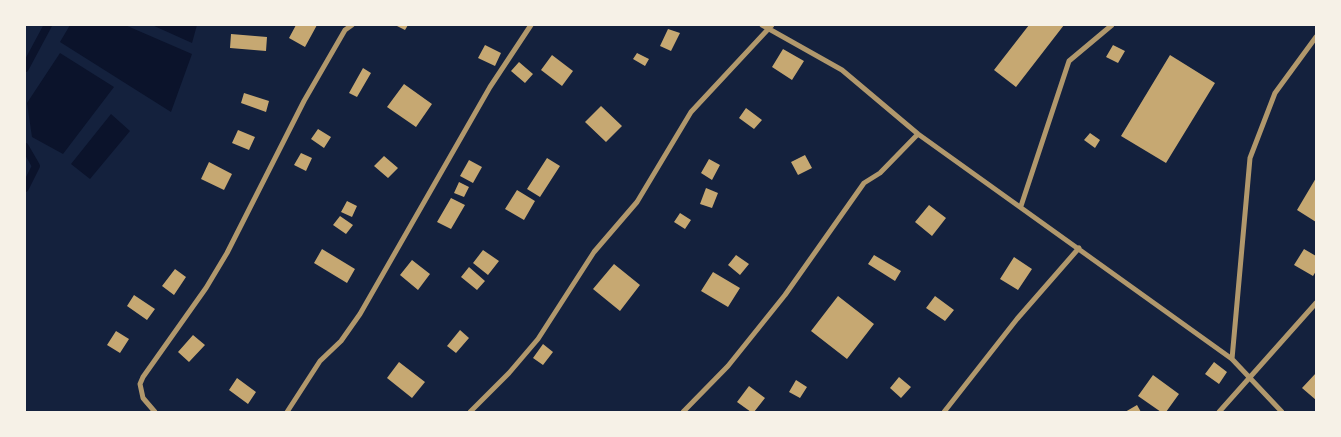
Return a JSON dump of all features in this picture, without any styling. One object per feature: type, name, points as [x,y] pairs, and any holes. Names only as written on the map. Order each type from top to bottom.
[{"type":"street","points":[[155,412],[143,398],[140,384],[142,376],[206,288],[227,253],[309,93],[345,30],[352,25]]},
{"type":"street","points":[[287,412],[320,362],[341,340],[360,314],[490,86],[531,25]]},
{"type":"street","points":[[762,25],[767,30],[842,70],[918,134],[1232,359],[1282,412]]},
{"type":"street","points":[[470,412],[509,373],[538,340],[594,252],[637,202],[691,112],[772,25]]},
{"type":"street","points":[[1021,206],[1069,60],[1112,25]]},
{"type":"street","points":[[1232,359],[1250,158],[1275,93],[1316,37]]},
{"type":"street","points":[[683,412],[728,366],[785,295],[864,182],[880,174],[918,134]]},
{"type":"street","points":[[944,412],[1017,319],[1079,248]]},
{"type":"street","points":[[1219,412],[1316,303]]},
{"type":"water","points":[[70,25],[125,25],[192,54],[171,112],[60,42]]},
{"type":"water","points":[[152,25],[197,25],[192,43]]},
{"type":"water","points":[[60,53],[114,87],[63,154],[32,137],[27,103]]},
{"type":"water","points":[[111,114],[130,131],[90,179],[71,164]]},
{"type":"building","points":[[296,25],[317,25],[305,47],[289,38]]},
{"type":"building","points":[[395,25],[408,25],[405,30]]},
{"type":"building","points":[[1029,25],[1064,25],[1016,87],[994,70]]},
{"type":"building","points":[[668,29],[680,33],[671,51],[660,46]]},
{"type":"building","points":[[231,34],[267,37],[266,51],[230,48]]},
{"type":"building","points":[[485,45],[501,53],[495,66],[478,58]]},
{"type":"building","points":[[1113,45],[1125,51],[1118,63],[1106,57]]},
{"type":"building","points":[[783,49],[804,61],[792,80],[772,67]]},
{"type":"building","points":[[637,53],[649,59],[645,66],[633,59]]},
{"type":"building","points":[[552,55],[573,71],[562,86],[541,70]]},
{"type":"building","points":[[1170,55],[1215,83],[1166,163],[1121,136]]},
{"type":"building","points":[[519,62],[533,74],[525,83],[511,71]]},
{"type":"building","points":[[363,68],[371,73],[357,97],[349,93]]},
{"type":"building","points":[[404,84],[432,104],[416,127],[387,107]]},
{"type":"building","points":[[244,93],[269,101],[266,112],[241,103]]},
{"type":"building","points":[[601,106],[622,126],[606,142],[585,122]]},
{"type":"building","points":[[746,108],[762,120],[754,129],[739,118]]},
{"type":"building","points":[[318,129],[331,137],[324,148],[311,139]]},
{"type":"building","points":[[238,130],[255,137],[249,150],[232,143]]},
{"type":"building","points":[[1090,133],[1100,140],[1095,148],[1084,140]]},
{"type":"building","points":[[301,153],[312,158],[306,171],[294,165]]},
{"type":"building","points":[[805,155],[812,168],[798,175],[791,162]]},
{"type":"building","points":[[384,156],[398,168],[388,178],[374,166]]},
{"type":"building","points":[[547,158],[560,166],[540,197],[527,189]]},
{"type":"building","points":[[709,159],[720,165],[712,180],[701,173]]},
{"type":"building","points":[[469,160],[482,167],[473,183],[460,176]]},
{"type":"building","points":[[209,162],[232,174],[224,190],[201,179]]},
{"type":"building","points":[[1316,178],[1316,222],[1297,210]]},
{"type":"building","points":[[459,182],[469,187],[464,197],[454,193]]},
{"type":"building","points":[[706,188],[718,193],[712,208],[700,204]]},
{"type":"building","points":[[517,190],[535,201],[524,220],[505,209]]},
{"type":"building","points":[[451,198],[465,205],[451,229],[437,222]]},
{"type":"building","points":[[347,201],[357,206],[352,217],[341,212]]},
{"type":"building","points":[[929,205],[946,218],[932,236],[915,222]]},
{"type":"building","points":[[680,213],[691,220],[685,229],[674,222]]},
{"type":"building","points":[[340,216],[353,225],[346,234],[333,225]]},
{"type":"building","points":[[322,249],[355,269],[347,283],[314,263]]},
{"type":"building","points":[[1304,249],[1316,256],[1316,271],[1313,276],[1294,265]]},
{"type":"building","points":[[483,250],[499,261],[488,275],[473,263]]},
{"type":"building","points":[[736,255],[749,264],[740,275],[728,265]]},
{"type":"building","points":[[874,255],[901,271],[895,281],[868,264]]},
{"type":"building","points":[[1014,257],[1032,269],[1018,290],[1000,279]]},
{"type":"building","points":[[412,260],[430,274],[418,290],[400,275]]},
{"type":"building","points":[[614,264],[640,285],[620,311],[593,289]]},
{"type":"building","points":[[469,267],[485,281],[477,290],[461,277]]},
{"type":"building","points":[[175,269],[186,277],[174,295],[162,286]]},
{"type":"building","points":[[713,272],[740,288],[728,307],[701,291]]},
{"type":"building","points":[[134,295],[155,309],[147,320],[127,306]]},
{"type":"building","points":[[838,296],[874,324],[847,359],[811,331]]},
{"type":"building","points":[[935,296],[954,310],[945,321],[926,308]]},
{"type":"building","points":[[460,330],[469,338],[456,353],[447,346]]},
{"type":"building","points":[[116,331],[129,339],[120,353],[107,345]]},
{"type":"building","points":[[193,335],[205,345],[189,362],[178,352]]},
{"type":"building","points":[[543,344],[553,352],[543,365],[533,358]]},
{"type":"building","points":[[399,362],[425,382],[412,398],[387,378]]},
{"type":"building","points":[[1214,362],[1227,372],[1219,384],[1205,374]]},
{"type":"building","points":[[1316,373],[1316,400],[1302,388]]},
{"type":"building","points":[[1153,375],[1179,394],[1166,412],[1161,412],[1138,396]]},
{"type":"building","points":[[899,377],[911,387],[901,398],[890,388]]},
{"type":"building","points":[[237,378],[256,392],[248,404],[229,390]]},
{"type":"building","points":[[796,380],[807,387],[800,398],[789,392]]},
{"type":"building","points":[[749,386],[765,398],[754,412],[751,412],[737,402]]},
{"type":"building","points":[[1137,405],[1141,412],[1125,412]]},
{"type":"waterway","points":[[25,68],[48,25]]},
{"type":"waterway","points":[[25,147],[36,166],[25,188]]}]
